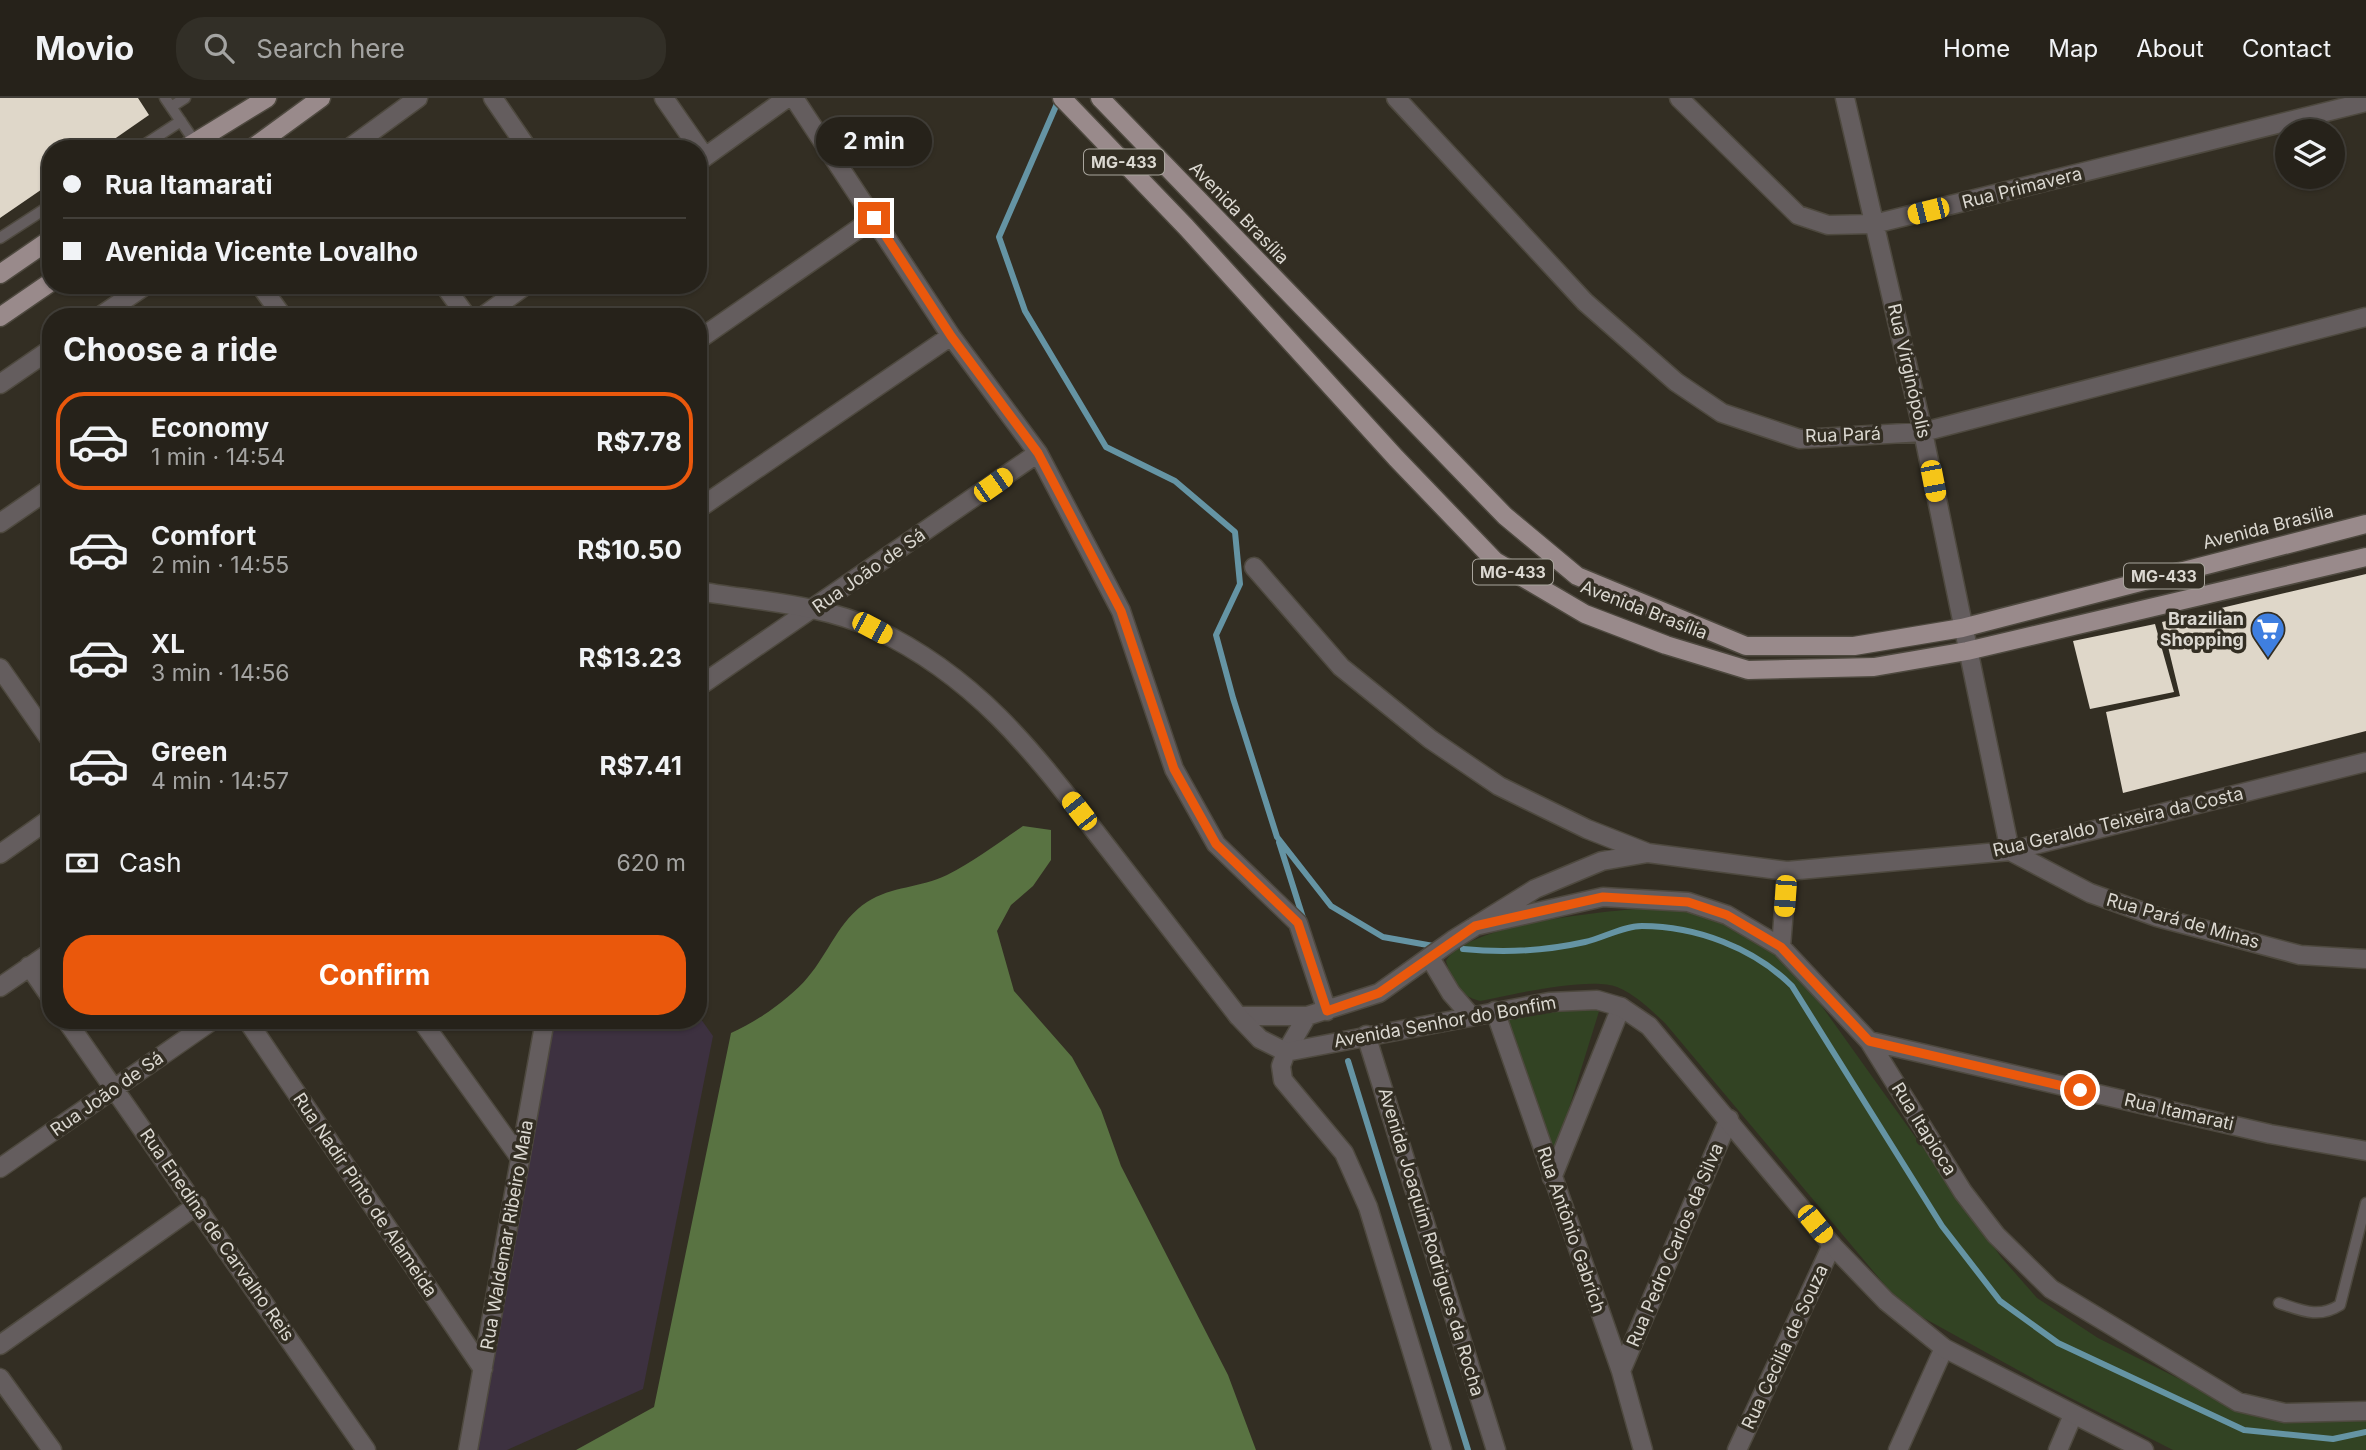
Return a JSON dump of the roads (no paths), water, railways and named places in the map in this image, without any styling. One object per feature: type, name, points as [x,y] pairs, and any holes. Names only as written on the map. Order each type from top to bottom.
[{"type":"main road","points":[[197,140],[267,98]]},
{"type":"main road","points":[[263,140],[321,98]]},
{"type":"main road","name":"Avenida Brasília","points":[[1062,98],[1186,227],[1396,458],[1495,561],[1585,614],[1665,645],[1748,670],[1874,667],[1967,651],[2366,557]]},
{"type":"main road","name":"Avenida Brasília","points":[[1100,98],[1505,516],[1577,576],[1746,646],[1854,646],[1962,628],[2366,524]]},
{"type":"main road","points":[[0,274],[42,245]]},
{"type":"main road","points":[[0,317],[42,288]]},
{"type":"street","points":[[360,140],[418,98]]},
{"type":"street","points":[[493,98],[522,140]]},
{"type":"street","points":[[663,98],[690,140]]},
{"type":"street","points":[[707,155],[787,98]]},
{"type":"street","points":[[794,98],[951,336],[1038,453],[1121,611],[1174,769],[1216,844],[1298,923],[1327,1011]]},
{"type":"street","name":"Rua Pará","points":[[1396,98],[1585,302],[1676,382],[1722,413],[1800,439],[1923,432],[2366,317]]},
{"type":"street","name":"Rua Primavera","points":[[1679,98],[1798,215],[1828,225],[1874,224],[2366,102]]},
{"type":"street","name":"Rua Virginópolis","points":[[1844,98],[1923,432],[2010,851]]},
{"type":"street","points":[[707,334],[874,218]]},
{"type":"street","points":[[30,254],[42,252]]},
{"type":"street","points":[[112,308],[133,294]]},
{"type":"street","points":[[494,308],[514,294]]},
{"type":"street","points":[[707,503],[951,336]]},
{"type":"street","points":[[0,384],[42,355]]},
{"type":"street","name":"Rua João de Sá","points":[[707,681],[1038,453]]},
{"type":"street","points":[[0,523],[42,494]]},
{"type":"street","name":"Rua Geraldo Teixeira da Costa","points":[[1254,567],[1341,667],[1430,739],[1499,786],[1587,829],[1648,853],[1787,871],[2010,851],[2366,762]]},
{"type":"street","points":[[707,592],[813,610],[872,628],[932,660],[995,710],[1047,769],[1238,1016],[1260,1039],[1286,1052]]},
{"type":"street","points":[[0,668],[42,728]]},
{"type":"street","points":[[0,854],[42,824]]},
{"type":"street","name":"Rua Pará de Minas","points":[[2010,851],[2090,893],[2157,917],[2300,955],[2366,959]]},
{"type":"street","points":[[1238,1016],[1307,1016],[1379,993],[1475,926],[1546,884],[1602,861],[1648,853]]},
{"type":"street","points":[[1781,947],[1787,871]]},
{"type":"street","name":"Rua Itapioca","points":[[1475,926],[1603,897],[1688,902],[1727,915],[1781,947],[1869,1041],[1963,1192],[1996,1235],[2051,1289],[2238,1402],[2285,1413],[2366,1411]]},
{"type":"street","points":[[0,986],[42,958]]},
{"type":"street","points":[[1430,958],[1451,993],[1471,1016]]},
{"type":"street","points":[[29,967],[42,985]]},
{"type":"street","name":"Avenida Senhor do Bonfim","points":[[1286,1052],[1549,1002],[1597,1000],[1621,1007],[1649,1026],[1832,1245],[1886,1301],[1944,1348],[2144,1450]]},
{"type":"street","points":[[1552,1178],[1621,1007]]},
{"type":"street","name":"Rua Antônio Gabrich","points":[[1495,1011],[1621,1371],[1643,1450]]},
{"type":"street","points":[[1307,1016],[1286,1052],[1281,1066],[1283,1080],[1344,1153],[1368,1207],[1442,1450]]},
{"type":"street","name":"Rua Enedina de Carvalho Reis","points":[[72,1029],[197,1205],[363,1449]]},
{"type":"street","name":"Rua João de Sá","points":[[0,1168],[200,1029]]},
{"type":"street","name":"Rua Nadir Pinto de Alameida","points":[[253,1029],[483,1369]]},
{"type":"street","points":[[427,1029],[520,1158]]},
{"type":"street","name":"Rua Waldemar Ribeiro Maia","points":[[468,1450],[543,1029]]},
{"type":"street","name":"Avenida Joaquim Rodrigues da Rocha","points":[[1366,1035],[1496,1450]]},
{"type":"street","name":"Rua Itamarati","points":[[1869,1041],[2270,1134],[2366,1151]]},
{"type":"street","name":"Rua Pedro Carlos da Silva","points":[[1621,1371],[1729,1119]]},
{"type":"street","points":[[0,1345],[197,1205]]},
{"type":"street","name":"Rua Cecilia de Souza","points":[[1738,1450],[1832,1245]]},
{"type":"street","points":[[1898,1450],[1944,1348]]},
{"type":"street","points":[[0,1378],[52,1450]]},
{"type":"street","points":[[2057,1450],[2073,1415]]},
{"type":"lane","points":[[165,98],[181,121],[187,140]]},
{"type":"lane","points":[[172,107],[185,98]]},
{"type":"lane","points":[[152,140],[181,121]]},
{"type":"lane","points":[[0,238],[42,211]]},
{"type":"lane","points":[[2279,1303],[2313,1314],[2340,1305],[2366,1203]]},
{"type":"waterway","points":[[1059,99],[999,237],[1025,311],[1106,447],[1175,481],[1235,532],[1240,584],[1216,635],[1277,837],[1331,906],[1383,937],[1439,947]]},
{"type":"waterway","points":[[1279,842],[1304,921]]},
{"type":"waterway","points":[[1463,949],[1540,949],[1585,942],[1642,926],[1683,930],[1742,950],[1792,986],[1942,1226],[2000,1301],[2058,1343],[2244,1430],[2333,1439],[2366,1432]]},
{"type":"waterway","points":[[1348,1061],[1468,1450]]},
{"type":"place","name":"Brazilian Shopping","points":[[2268,659]]}]
